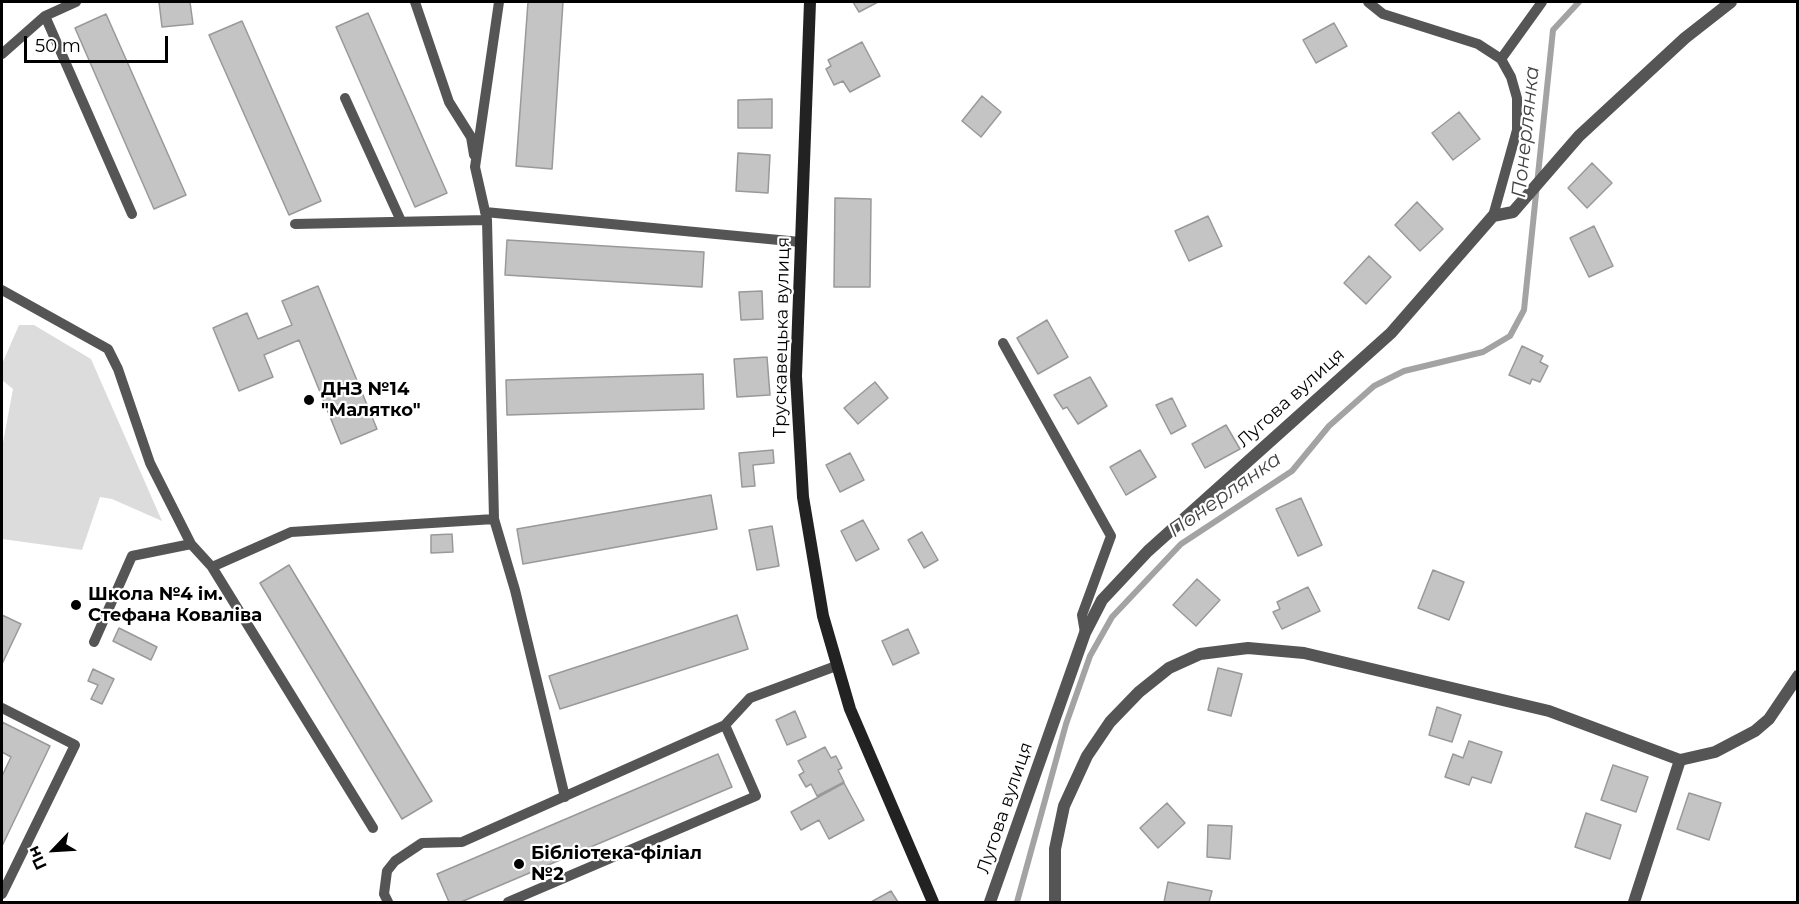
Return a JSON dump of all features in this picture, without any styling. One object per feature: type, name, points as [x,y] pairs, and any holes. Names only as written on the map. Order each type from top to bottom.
[{"type":"main road","name":"Трускавецька вулиця","points":[[810,2],[796,376],[800,459],[816,580],[836,666],[870,760],[933,903]]},
{"type":"street","points":[[1493,216],[1513,212],[1579,136],[1685,38],[1731,2]]},
{"type":"street","name":"Лугова вулиця","points":[[990,903],[1085,633],[1102,600],[1148,551],[1391,333],[1493,216]]},
{"type":"street","points":[[1055,903],[1055,849],[1064,806],[1087,756],[1110,722],[1139,692],[1169,668],[1200,654],[1248,648],[1304,653],[1549,711],[1680,760],[1716,752],[1755,731],[1769,719],[1797,676]]},
{"type":"street","points":[[1634,903],[1680,760]]},
{"type":"lane","points":[[2,55],[45,16],[76,2]]},
{"type":"lane","points":[[415,2],[449,102],[471,137],[486,216],[494,519],[515,590],[565,797]]},
{"type":"lane","points":[[475,167],[499,2]]},
{"type":"lane","points":[[1368,2],[1383,14],[1478,44],[1501,59],[1511,77],[1517,98],[1516,130],[1493,216]]},
{"type":"lane","points":[[1501,59],[1542,2]]},
{"type":"lane","points":[[45,16],[132,214]]},
{"type":"lane","points":[[345,98],[401,220]]},
{"type":"lane","points":[[295,224],[486,216],[800,242]]},
{"type":"lane","points":[[2,290],[108,349],[118,369],[150,463],[191,544],[212,567],[374,828]]},
{"type":"lane","points":[[1003,344],[1111,536],[1082,615],[1085,633]]},
{"type":"lane","points":[[212,567],[291,532],[494,519]]},
{"type":"lane","points":[[94,642],[132,556],[191,544]]},
{"type":"lane","points":[[388,903],[384,884],[387,871],[395,861],[422,843],[462,842],[725,725],[750,698],[836,666]]},
{"type":"lane","points":[[2,708],[75,745],[2,894]]},
{"type":"lane","points":[[508,903],[756,796],[725,725]]},
{"type":"shaded area","points":[[19,325],[34,325],[91,359],[162,521],[112,499],[100,497],[82,550],[2,539],[2,448],[13,389],[2,380],[2,364]]},
{"type":"building","points":[[159,2],[190,2],[193,24],[162,27]]},
{"type":"building","points":[[528,2],[563,2],[552,169],[516,166]]},
{"type":"building","points":[[853,2],[878,2],[859,12]]},
{"type":"building","points":[[368,13],[447,193],[415,207],[336,27]]},
{"type":"building","points":[[106,14],[186,195],[154,209],[75,28]]},
{"type":"building","points":[[242,21],[321,201],[289,215],[209,35]]},
{"type":"building","points":[[1334,23],[1347,46],[1316,63],[1303,40]]},
{"type":"building","points":[[862,42],[880,76],[850,92],[843,81],[834,85],[826,69],[831,66],[828,60]]},
{"type":"building","points":[[982,96],[1001,112],[981,137],[962,121]]},
{"type":"building","points":[[772,99],[772,128],[738,128],[738,100]]},
{"type":"building","points":[[1459,112],[1480,139],[1453,160],[1432,133]]},
{"type":"building","points":[[738,153],[770,155],[768,193],[736,191]]},
{"type":"building","points":[[1592,163],[1612,183],[1587,208],[1568,188]]},
{"type":"building","points":[[835,198],[871,199],[870,287],[834,287]]},
{"type":"building","points":[[1417,202],[1443,229],[1420,251],[1395,225]]},
{"type":"building","points":[[1208,216],[1222,246],[1189,261],[1175,231]]},
{"type":"building","points":[[1594,226],[1613,266],[1589,277],[1570,238]]},
{"type":"building","points":[[507,240],[704,252],[702,287],[505,275]]},
{"type":"building","points":[[1369,256],[1391,277],[1366,304],[1344,283]]},
{"type":"building","points":[[318,286],[377,429],[341,444],[299,340],[264,355],[273,377],[239,391],[213,328],[247,313],[258,339],[292,325],[282,301]]},
{"type":"building","points":[[762,291],[763,319],[741,320],[739,292]]},
{"type":"building","points":[[1047,320],[1068,357],[1038,374],[1017,338]]},
{"type":"building","points":[[1522,346],[1543,356],[1540,362],[1548,366],[1540,382],[1532,379],[1530,384],[1509,375]]},
{"type":"building","points":[[767,357],[770,395],[737,397],[734,359]]},
{"type":"building","points":[[703,374],[704,409],[507,415],[506,380]]},
{"type":"building","points":[[1090,377],[1107,406],[1078,424],[1067,407],[1063,409],[1054,395]]},
{"type":"building","points":[[875,382],[888,398],[858,424],[844,408]]},
{"type":"building","points":[[1172,398],[1186,426],[1171,434],[1156,405]]},
{"type":"building","points":[[1226,425],[1240,449],[1205,468],[1192,444]]},
{"type":"building","points":[[773,450],[774,463],[753,465],[755,486],[742,487],[739,453]]},
{"type":"building","points":[[1140,450],[1156,477],[1126,495],[1110,467]]},
{"type":"building","points":[[850,453],[864,480],[840,492],[826,465]]},
{"type":"building","points":[[711,495],[717,529],[523,564],[517,529]]},
{"type":"building","points":[[1301,498],[1322,545],[1298,556],[1276,509]]},
{"type":"building","points":[[863,520],[879,549],[856,561],[841,531]]},
{"type":"building","points":[[772,526],[779,566],[757,570],[749,530]]},
{"type":"building","points":[[922,532],[938,560],[924,568],[908,540]]},
{"type":"building","points":[[452,534],[453,552],[431,553],[431,535]]},
{"type":"building","points":[[289,565],[432,801],[402,819],[260,583]]},
{"type":"building","points":[[1433,570],[1464,582],[1449,620],[1418,608]]},
{"type":"building","points":[[1197,579],[1220,600],[1196,626],[1173,605]]},
{"type":"building","points":[[1308,587],[1320,611],[1282,629],[1273,612],[1280,609],[1277,602]]},
{"type":"building","points":[[2,615],[21,624],[2,664]]},
{"type":"building","points":[[737,615],[748,649],[560,709],[549,676]]},
{"type":"building","points":[[119,628],[157,647],[151,660],[113,641]]},
{"type":"building","points":[[908,629],[919,653],[893,665],[882,641]]},
{"type":"building","points":[[1218,668],[1242,674],[1231,716],[1208,710]]},
{"type":"building","points":[[93,669],[114,679],[102,704],[91,699],[98,685],[88,681]]},
{"type":"building","points":[[1437,707],[1461,715],[1452,742],[1429,735]]},
{"type":"building","points":[[795,711],[806,737],[787,745],[776,720]]},
{"type":"building","points":[[2,722],[50,746],[2,846],[2,776],[11,757],[2,752]]},
{"type":"building","points":[[1469,741],[1502,752],[1491,783],[1472,777],[1469,785],[1445,777],[1453,754],[1463,758]]},
{"type":"building","points":[[825,747],[831,758],[836,756],[842,768],[838,770],[844,782],[817,796],[811,784],[806,787],[799,775],[804,772],[798,761]]},
{"type":"building","points":[[718,754],[732,787],[461,902],[449,902],[437,874]]},
{"type":"building","points":[[1613,765],[1648,777],[1636,812],[1601,800]]},
{"type":"building","points":[[844,783],[864,820],[829,839],[819,820],[801,830],[791,812]]},
{"type":"building","points":[[1689,793],[1721,803],[1709,840],[1677,829]]},
{"type":"building","points":[[1167,803],[1185,823],[1158,848],[1140,828]]},
{"type":"building","points":[[1586,813],[1621,825],[1610,859],[1575,847]]},
{"type":"building","points":[[1208,825],[1232,826],[1230,859],[1207,857]]},
{"type":"building","points":[[1168,882],[1212,891],[1209,902],[1164,902]]},
{"type":"building","points":[[891,891],[898,902],[871,902]]},
{"type":"waterway","name":"Понерлянка","points":[[1017,902],[1066,724],[1090,656],[1112,617],[1181,544],[1292,471],[1329,426],[1374,386],[1404,371],[1483,352],[1510,336],[1524,310],[1553,30],[1579,2]]},
{"type":"place","name":"ДНЗ №14 \"Малятко\"","points":[[309,400]]},
{"type":"place","name":"Школа №4 ім. Стефана Коваліва","points":[[76,605]]},
{"type":"place","name":"Бібліотека-філіал №2","points":[[519,864]]}]
